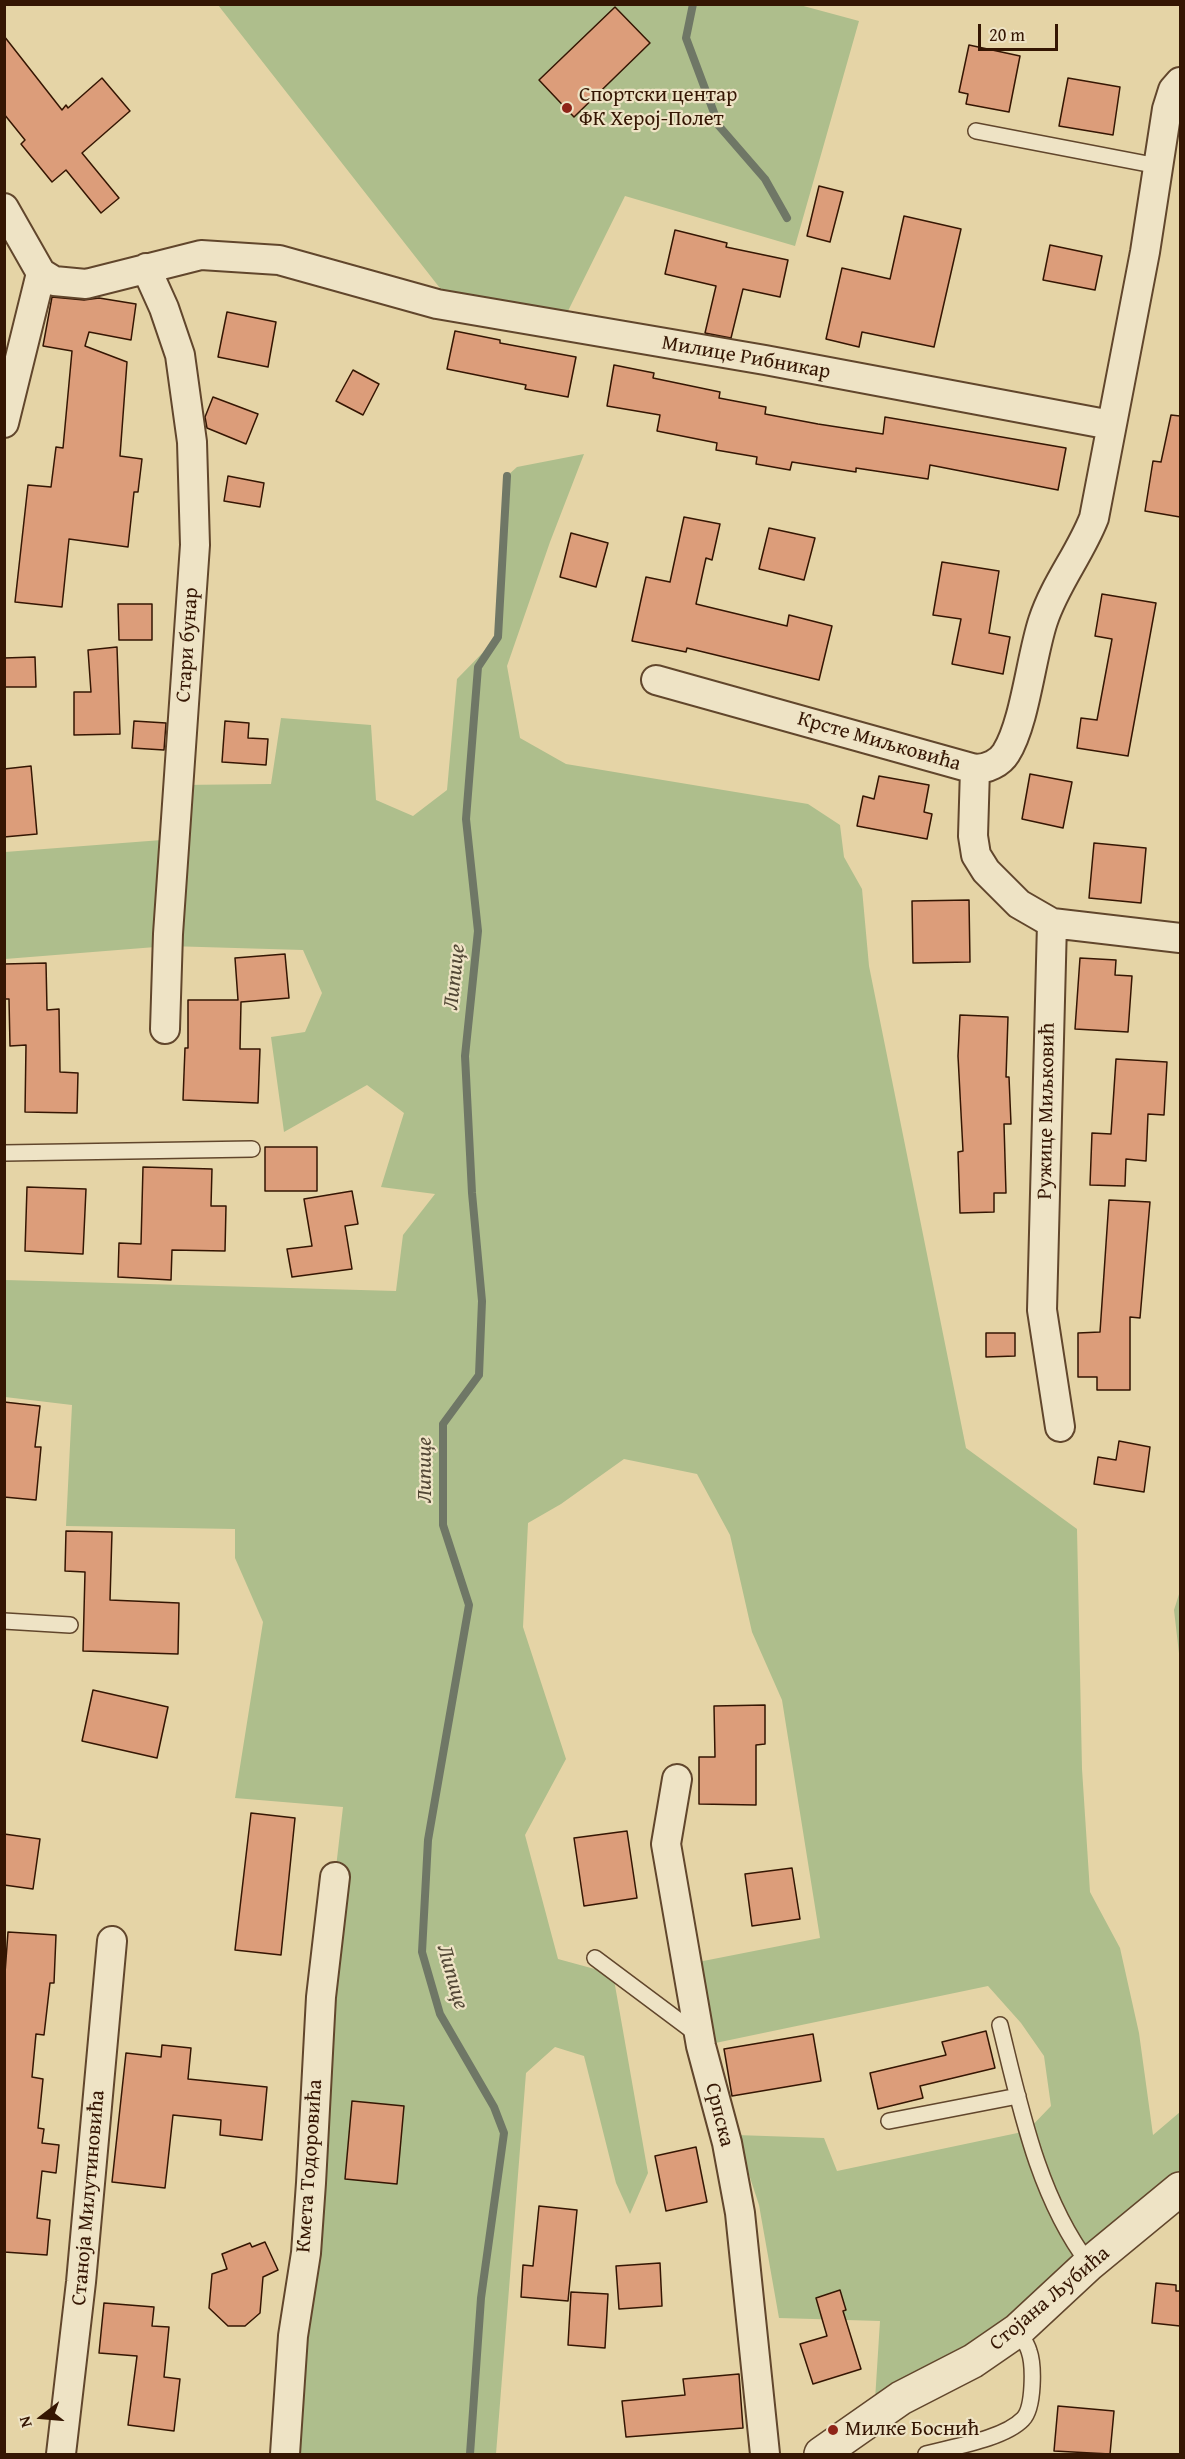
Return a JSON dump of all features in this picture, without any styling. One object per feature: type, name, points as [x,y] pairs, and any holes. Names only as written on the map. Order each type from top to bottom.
[{"type":"street","points":[[1111,425],[1145,252],[1167,110],[1173,90],[1180,82]]},
{"type":"street","points":[[4,208],[13,238],[41,273],[5,419]]},
{"type":"street","name":"Милице Рибникар","points":[[41,273],[54,281],[86,284],[201,255],[279,260],[437,304],[553,326],[765,360],[1111,425]]},
{"type":"street","name":"Стари бунар","points":[[146,268],[164,308],[180,355],[192,442],[195,545],[168,934],[165,1029]]},
{"type":"street","name":"Крсте Миљковића","points":[[656,680],[975,769],[998,762],[1010,745],[1042,622],[1052,597],[1085,540],[1094,518],[1111,425]]},
{"type":"street","points":[[975,769],[973,836],[976,855],[986,871],[1019,904],[1052,923],[1180,938]]},
{"type":"street","name":"Ружице Миљковић","points":[[1052,923],[1042,1310],[1060,1427]]},
{"type":"street","name":"Српска","points":[[678,1779],[669,1814],[666,1844],[700,2036],[727,2144],[740,2213],[765,2454]]},
{"type":"street","name":"Кмета Тодоровића","points":[[285,2454],[293,2336],[309,2206],[321,1997],[335,1877]]},
{"type":"street","name":"Станоја Милутиновића","points":[[61,2454],[81,2282],[112,1941]]},
{"type":"street","name":"Стојана Љубића","points":[[820,2454],[901,2398],[973,2361],[1018,2330],[1089,2264],[1180,2189]]},
{"type":"lane","points":[[976,131],[1158,166]]},
{"type":"lane","points":[[4,1153],[252,1149]]},
{"type":"lane","points":[[4,1620],[70,1625]]},
{"type":"lane","points":[[595,1958],[700,2036]]},
{"type":"lane","points":[[1000,2025],[1027,2131],[1060,2217],[1076,2247],[1089,2264]]},
{"type":"lane","points":[[889,2121],[1018,2096]]},
{"type":"lane","points":[[926,2454],[985,2439],[1015,2426],[1025,2418],[1032,2386],[1030,2352],[1018,2330]]},
{"type":"green space","name":"Спортски центар ФК Херој-Полет","points":[[796,4],[859,21],[795,246],[625,196],[568,311],[443,292],[218,5]]},
{"type":"green space","points":[[584,454],[550,542],[507,666],[520,738],[566,764],[808,804],[840,825],[844,857],[862,889],[869,966],[966,1448],[1077,1529],[1082,1769],[1090,1892],[1120,1948],[1139,2033],[1153,2135],[1180,2112],[1180,2187],[1134,2229],[874,2416],[880,2321],[779,2318],[759,2205],[736,2135],[824,2138],[837,2171],[1027,2131],[1051,2106],[1044,2056],[1021,2023],[988,1986],[701,2046],[688,1964],[820,1938],[782,1700],[752,1632],[730,1535],[697,1474],[624,1459],[561,1504],[528,1523],[523,1627],[566,1759],[525,1835],[558,1959],[613,1974],[648,2173],[630,2214],[616,2183],[584,2056],[555,2047],[526,2073],[496,2454],[285,2454],[321,1997],[343,1807],[235,1798],[263,1622],[235,1558],[235,1529],[66,1526],[72,1405],[5,1397],[5,1280],[396,1291],[403,1235],[435,1194],[381,1187],[404,1113],[367,1085],[284,1132],[271,1037],[305,1032],[322,993],[303,950],[168,946],[5,959],[5,852],[175,839],[179,785],[271,784],[281,718],[371,725],[376,800],[413,816],[447,790],[457,679],[498,637],[507,476],[517,467]]},
{"type":"green space","points":[[1180,1591],[1180,1662],[1174,1610]]},
{"type":"building","points":[[615,7],[650,43],[574,117],[539,80]]},
{"type":"building","points":[[4,36],[62,110],[66,105],[68,108],[102,78],[130,111],[82,153],[119,198],[101,213],[66,170],[52,182],[21,144],[25,140],[4,114]]},
{"type":"building","points":[[969,45],[1020,56],[1009,112],[966,104],[968,94],[959,92]]},
{"type":"building","points":[[1068,78],[1120,87],[1113,135],[1059,126]]},
{"type":"building","points":[[819,186],[843,192],[830,242],[807,236]]},
{"type":"building","points":[[904,216],[961,229],[934,347],[862,332],[859,347],[826,339],[842,268],[890,279]]},
{"type":"building","points":[[675,230],[727,243],[726,247],[788,260],[780,297],[743,289],[731,338],[705,333],[716,286],[665,274]]},
{"type":"building","points":[[1050,245],[1102,256],[1095,290],[1043,280]]},
{"type":"building","points":[[52,297],[84,300],[99,298],[136,304],[131,340],[89,332],[85,346],[127,362],[120,456],[142,459],[138,492],[134,492],[128,547],[69,539],[62,607],[15,602],[28,485],[51,487],[56,447],[63,448],[72,351],[43,346]]},
{"type":"building","points":[[227,312],[276,322],[268,367],[218,357]]},
{"type":"building","points":[[455,331],[500,340],[500,343],[576,357],[568,397],[525,389],[526,385],[447,369]]},
{"type":"building","points":[[614,365],[654,373],[653,378],[720,392],[719,398],[766,407],[765,414],[818,424],[883,434],[885,417],[1066,448],[1058,490],[930,465],[928,479],[856,468],[856,472],[792,462],[790,470],[756,464],[757,457],[716,450],[717,443],[657,431],[660,415],[607,406]]},
{"type":"building","points":[[353,370],[379,384],[363,415],[336,401]]},
{"type":"building","points":[[213,397],[258,414],[246,444],[207,428],[205,417]]},
{"type":"building","points":[[1171,415],[1180,416],[1180,517],[1145,511],[1153,461],[1161,462]]},
{"type":"building","points":[[228,476],[264,483],[260,507],[224,501]]},
{"type":"building","points":[[684,517],[720,524],[712,560],[706,558],[696,604],[787,626],[789,615],[832,626],[819,680],[687,648],[686,652],[632,641],[646,577],[670,582]]},
{"type":"building","points":[[769,528],[815,538],[804,580],[759,569]]},
{"type":"building","points":[[571,533],[608,543],[596,587],[560,577]]},
{"type":"building","points":[[942,562],[999,571],[989,633],[1010,637],[1003,674],[952,664],[961,619],[933,615]]},
{"type":"building","points":[[1102,594],[1156,603],[1128,756],[1077,748],[1081,718],[1097,720],[1112,639],[1095,636]]},
{"type":"building","points":[[118,604],[152,604],[152,640],[119,640]]},
{"type":"building","points":[[117,647],[120,734],[74,735],[74,692],[91,692],[88,650]]},
{"type":"building","points":[[35,657],[36,687],[4,687],[4,658]]},
{"type":"building","points":[[134,721],[166,723],[164,750],[132,748]]},
{"type":"building","points":[[225,721],[249,723],[248,738],[268,739],[266,765],[222,762]]},
{"type":"building","points":[[31,766],[37,834],[4,837],[4,769]]},
{"type":"building","points":[[1030,774],[1072,782],[1063,828],[1022,819]]},
{"type":"building","points":[[879,776],[929,785],[924,812],[932,814],[927,839],[857,826],[863,796],[874,799]]},
{"type":"building","points":[[1094,843],[1146,848],[1141,903],[1089,898]]},
{"type":"building","points":[[969,900],[970,962],[913,963],[912,901]]},
{"type":"building","points":[[285,954],[289,998],[241,1002],[240,1049],[260,1049],[258,1103],[183,1100],[185,1048],[188,1048],[188,1000],[238,1000],[235,958]]},
{"type":"building","points":[[1080,958],[1116,960],[1115,975],[1132,976],[1128,1032],[1075,1029]]},
{"type":"building","points":[[46,963],[47,1010],[59,1009],[60,1072],[78,1073],[77,1113],[25,1112],[26,1045],[10,1046],[9,999],[4,999],[4,964]]},
{"type":"building","points":[[960,1015],[1008,1017],[1006,1077],[1009,1077],[1011,1124],[1004,1124],[1006,1193],[994,1193],[994,1212],[960,1213],[958,1152],[963,1151],[958,1056]]},
{"type":"building","points":[[1116,1059],[1167,1062],[1164,1115],[1148,1114],[1146,1161],[1126,1159],[1125,1186],[1090,1185],[1092,1133],[1111,1134]]},
{"type":"building","points":[[265,1147],[317,1147],[317,1191],[265,1191]]},
{"type":"building","points":[[143,1167],[212,1169],[211,1206],[226,1206],[225,1251],[172,1250],[171,1280],[118,1277],[119,1243],[141,1244]]},
{"type":"building","points":[[27,1187],[86,1189],[83,1254],[25,1251]]},
{"type":"building","points":[[352,1191],[358,1224],[345,1226],[352,1269],[292,1277],[287,1249],[312,1246],[304,1199]]},
{"type":"building","points":[[1109,1200],[1150,1202],[1140,1318],[1130,1317],[1130,1390],[1097,1390],[1097,1377],[1078,1377],[1078,1333],[1100,1332]]},
{"type":"building","points":[[986,1333],[1015,1333],[1015,1356],[986,1357]]},
{"type":"building","points":[[4,1402],[40,1406],[35,1447],[41,1447],[36,1500],[4,1497]]},
{"type":"building","points":[[1119,1441],[1150,1447],[1144,1492],[1094,1484],[1098,1457],[1116,1460]]},
{"type":"building","points":[[66,1531],[112,1532],[110,1600],[179,1603],[178,1654],[83,1651],[85,1572],[65,1571]]},
{"type":"building","points":[[93,1690],[168,1707],[157,1758],[82,1741]]},
{"type":"building","points":[[765,1705],[765,1744],[756,1745],[756,1805],[699,1804],[699,1757],[715,1757],[714,1706]]},
{"type":"building","points":[[251,1813],[295,1818],[281,1955],[235,1950]]},
{"type":"building","points":[[627,1831],[637,1898],[584,1906],[574,1838]]},
{"type":"building","points":[[4,1834],[40,1839],[33,1889],[4,1885]]},
{"type":"building","points":[[792,1868],[800,1919],[752,1926],[745,1874]]},
{"type":"building","points":[[8,1932],[56,1935],[54,1983],[50,1983],[44,2035],[36,2034],[32,2077],[43,2079],[38,2128],[44,2129],[42,2143],[59,2145],[56,2173],[42,2171],[37,2218],[50,2220],[47,2255],[4,2252],[4,1987]]},
{"type":"building","points":[[986,2031],[995,2068],[920,2086],[923,2098],[878,2109],[870,2073],[946,2055],[942,2042]]},
{"type":"building","points":[[813,2034],[821,2081],[732,2096],[724,2049]]},
{"type":"building","points":[[162,2045],[191,2048],[188,2079],[267,2087],[262,2140],[220,2135],[221,2120],[173,2115],[165,2188],[112,2182],[126,2053],[161,2057]]},
{"type":"building","points":[[352,2101],[404,2106],[397,2184],[345,2179]]},
{"type":"building","points":[[696,2147],[707,2202],[666,2211],[655,2156]]},
{"type":"building","points":[[539,2206],[577,2210],[568,2301],[521,2297],[523,2265],[533,2266]]},
{"type":"building","points":[[265,2242],[278,2270],[263,2277],[260,2313],[245,2326],[228,2326],[209,2308],[212,2274],[227,2269],[222,2254],[250,2243],[252,2247]]},
{"type":"building","points":[[660,2263],[662,2306],[619,2309],[616,2266]]},
{"type":"building","points":[[1156,2283],[1176,2285],[1176,2291],[1180,2291],[1180,2326],[1152,2323]]},
{"type":"building","points":[[840,2290],[846,2310],[843,2311],[861,2369],[813,2384],[800,2344],[827,2336],[816,2298]]},
{"type":"building","points":[[571,2292],[608,2294],[605,2348],[568,2345]]},
{"type":"building","points":[[104,2303],[154,2307],[152,2326],[169,2327],[164,2377],[180,2379],[174,2431],[128,2425],[137,2356],[99,2353]]},
{"type":"building","points":[[739,2374],[743,2428],[626,2437],[622,2401],[685,2395],[683,2379]]},
{"type":"building","points":[[1058,2406],[1114,2411],[1110,2454],[1054,2451]]},
{"type":"waterway","points":[[693,4],[686,38],[719,126],[765,179],[787,218]]},
{"type":"waterway","name":"Липице","points":[[470,2454],[481,2298],[504,2133],[494,2107],[440,2014],[422,1952],[428,1840],[469,1605],[443,1525],[443,1424],[479,1375],[482,1301],[472,1193],[465,1056],[478,931],[466,819],[478,667],[498,637],[507,476]]},
{"type":"place","name":"Спортски центар ФК Херој-Полет","points":[[567,108]]},
{"type":"place","name":"Милке Боснић","points":[[833,2430]]}]
